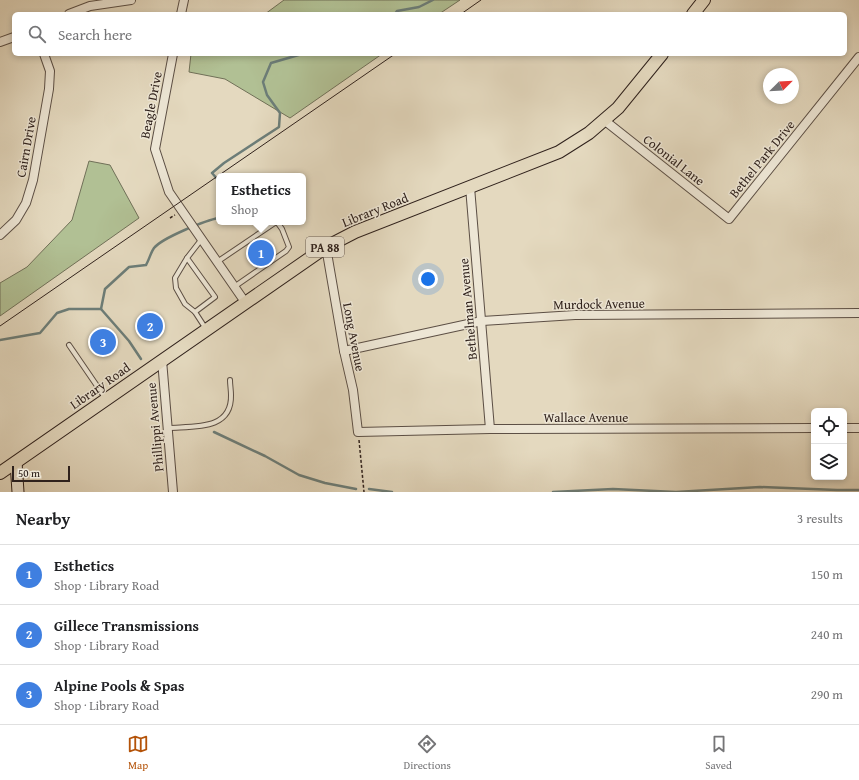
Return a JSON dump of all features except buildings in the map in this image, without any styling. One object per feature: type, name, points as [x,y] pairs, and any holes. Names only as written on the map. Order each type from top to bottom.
[{"type":"main road","points":[[695,12],[704,0]]},
{"type":"main road","name":"Library Road","points":[[0,473],[326,247],[355,232],[559,152],[579,140],[604,120],[631,93],[660,56]]},
{"type":"street","points":[[73,12],[89,3],[131,0]]},
{"type":"street","points":[[181,12],[184,0]]},
{"type":"street","points":[[0,42],[12,38]]},
{"type":"street","name":"Cairn Drive","points":[[0,235],[16,220],[26,203],[33,180],[50,77],[50,70],[45,56]]},
{"type":"street","name":"Beagle Drive","points":[[173,56],[155,148],[169,192],[245,302]]},
{"type":"street","name":"Bethel Park Drive","points":[[729,219],[859,57]]},
{"type":"street","name":"Colonial Lane","points":[[604,120],[729,219]]},
{"type":"street","name":"Bethelman Avenue","points":[[470,187],[490,429]]},
{"type":"street","name":"Long Avenue","points":[[326,247],[344,351],[353,390],[358,432]]},
{"type":"street","name":"Murdock Avenue","points":[[344,351],[482,321],[575,315],[859,313]]},
{"type":"street","name":"Phillippi Avenue","points":[[162,360],[173,492]]},
{"type":"street","name":"Wallace Avenue","points":[[358,432],[490,429],[811,428]]},
{"type":"street","points":[[847,428],[859,428]]},
{"type":"street","points":[[16,462],[18,492]]},
{"type":"lane","points":[[217,263],[272,225]]},
{"type":"lane","points":[[234,287],[286,251],[289,247],[278,225]]},
{"type":"lane","points":[[199,237],[176,274],[174,281],[176,288],[185,304],[195,312],[206,330]]},
{"type":"lane","points":[[187,258],[215,297],[195,312]]},
{"type":"lane","points":[[69,345],[106,399]]},
{"type":"lane","points":[[167,428],[214,424],[225,416],[231,397],[230,380]]},
{"type":"path","points":[[358,432],[364,492]]},
{"type":"green space","points":[[284,0],[460,0],[442,12],[268,12]]},
{"type":"green space","points":[[191,56],[379,56],[290,118],[225,79],[189,72]]},
{"type":"green space","points":[[89,161],[110,165],[139,218],[0,316],[0,283],[27,267],[72,220]]},
{"type":"waterway","points":[[396,12],[419,7],[433,0]]},
{"type":"waterway","points":[[216,178],[212,173],[224,163],[279,127],[280,113],[267,95],[263,82],[271,63],[295,56]]},
{"type":"waterway","points":[[0,340],[40,333],[57,313],[69,309],[101,309],[105,289],[129,267],[146,265],[154,248],[166,239],[204,222],[216,219]]},
{"type":"waterway","points":[[101,309],[129,341],[141,359]]},
{"type":"waterway","points":[[214,432],[265,456],[299,475],[325,483],[356,489]]},
{"type":"waterway","points":[[553,492],[613,489],[676,492],[760,487],[859,490]]},
{"type":"waterway","points":[[369,489],[392,492]]},
{"type":"tram line","points":[[464,12],[481,0]]},
{"type":"tram line","points":[[222,173],[392,56]]},
{"type":"tram line","points":[[0,326],[216,177]]},
{"type":"place","name":"Esthetics","points":[[261,253]]},
{"type":"place","name":"Gillece Transmissions","points":[[150,326]]},
{"type":"place","name":"Alpine Pools & Spas","points":[[103,342]]}]
